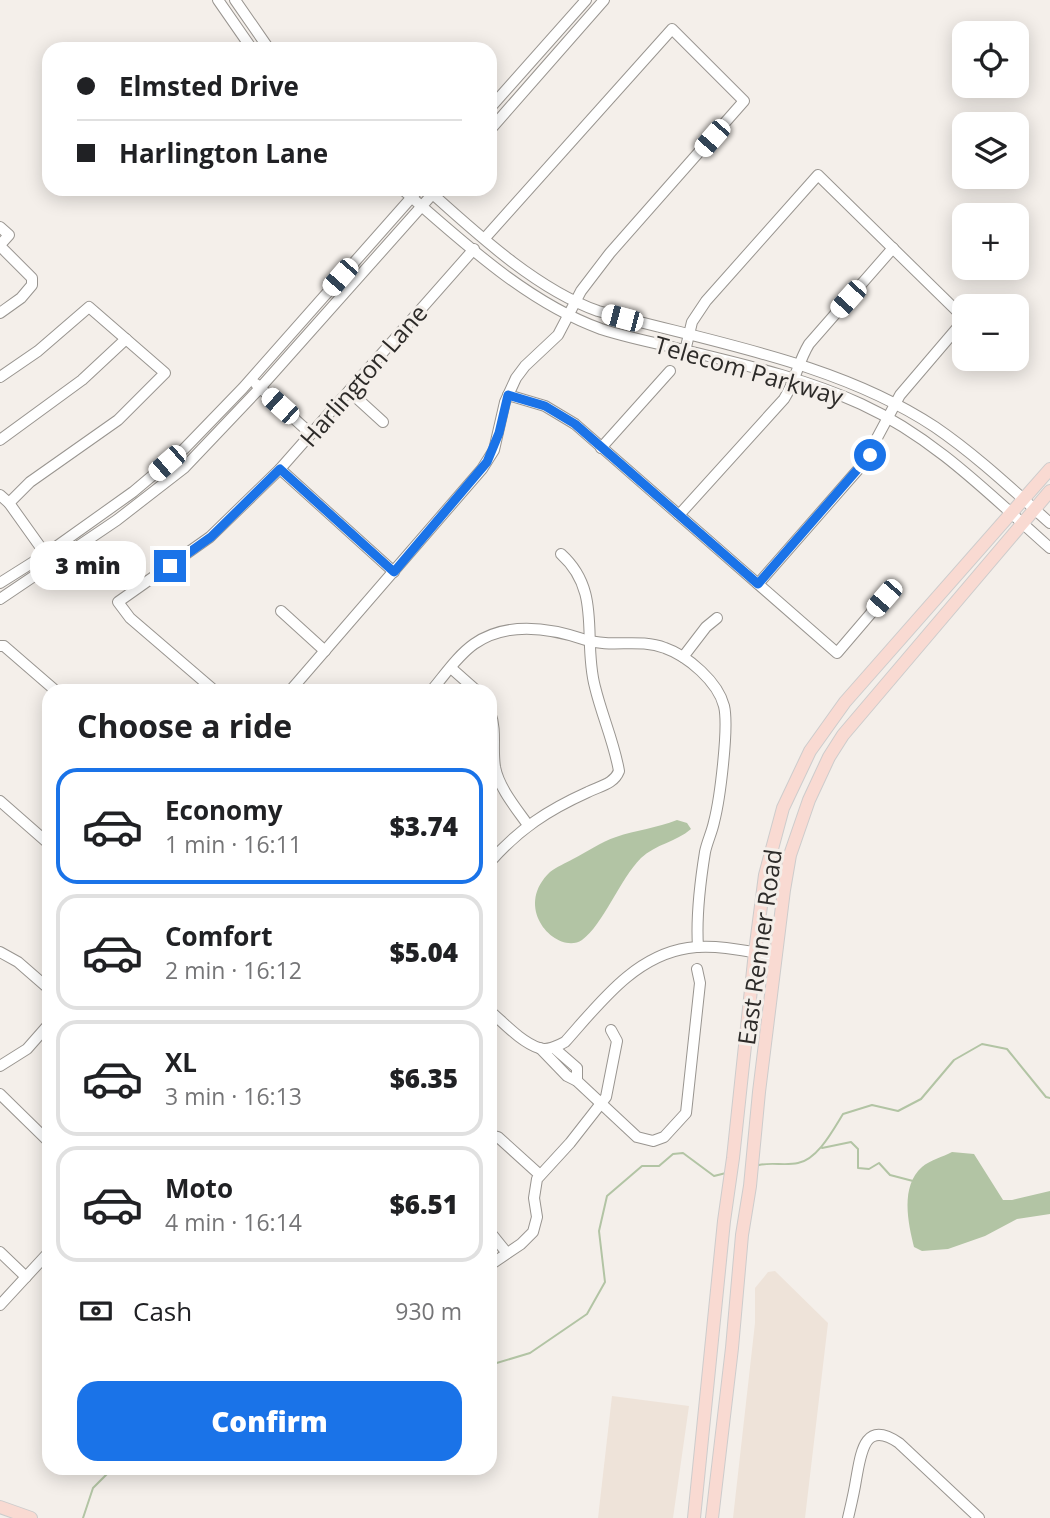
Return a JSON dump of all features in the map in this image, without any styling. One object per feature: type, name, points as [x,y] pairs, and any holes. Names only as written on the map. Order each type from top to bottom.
[{"type":"main road","name":"East Renner Road","points":[[694,1518],[755,952],[765,875],[783,808],[810,751],[845,702],[1050,469]]},
{"type":"main road","name":"East Renner Road","points":[[712,1518],[742,1235],[750,1186],[775,956],[790,855],[809,800],[829,757],[858,715],[1050,491]]},
{"type":"main road","points":[[723,1232],[742,1235]]},
{"type":"main road","points":[[698,1477],[716,1480]]},
{"type":"main road","points":[[0,1507],[31,1518]]},
{"type":"street","points":[[218,0],[247,42]]},
{"type":"street","points":[[235,0],[264,42]]},
{"type":"street","points":[[497,100],[586,0]]},
{"type":"street","points":[[497,122],[604,0]]},
{"type":"street","points":[[296,684],[487,462],[499,433],[508,395],[525,366],[550,345],[589,280],[610,253],[744,101],[672,29],[485,239]]},
{"type":"street","points":[[543,49],[553,58]]},
{"type":"street","points":[[685,351],[692,322],[706,301],[818,175],[952,307]]},
{"type":"street","points":[[0,599],[184,449],[250,379],[408,196]]},
{"type":"street","name":"Telecom Parkway","points":[[414,196],[422,206],[542,302],[619,334],[794,379],[846,397],[925,439],[981,484],[1050,548]]},
{"type":"street","points":[[0,583],[49,559],[143,502],[184,468],[260,388],[429,196]]},
{"type":"street","name":"Telecom Parkway","points":[[438,196],[518,267],[576,303],[799,364],[894,404],[933,426],[956,443],[1050,523]]},
{"type":"street","points":[[0,227],[9,235],[0,245],[32,278],[33,285],[21,298],[0,313]]},
{"type":"street","points":[[679,515],[769,418],[784,399],[809,344],[893,248]]},
{"type":"street","name":"Harlington Lane","points":[[207,684],[130,618],[118,602],[211,537],[280,469],[474,249]]},
{"type":"street","points":[[0,377],[38,351],[89,307],[165,373],[118,419],[30,482],[9,503]]},
{"type":"street","points":[[758,584],[863,464],[894,404],[952,334]]},
{"type":"street","points":[[0,440],[82,380],[127,339]]},
{"type":"street","points":[[601,447],[670,371]]},
{"type":"street","points":[[250,379],[312,434]]},
{"type":"street","points":[[349,391],[383,422]]},
{"type":"street","points":[[508,395],[526,399],[575,424],[837,653],[884,598]]},
{"type":"street","points":[[280,469],[394,572]]},
{"type":"street","points":[[0,495],[9,503],[49,559]]},
{"type":"street","points":[[497,855],[528,825],[564,804],[613,781],[619,771],[590,665],[587,594],[575,569],[561,554]]},
{"type":"street","points":[[281,611],[325,651]]},
{"type":"street","points":[[683,657],[706,627],[717,618]]},
{"type":"street","points":[[437,684],[474,644],[499,632],[514,630],[556,631],[590,641],[650,643],[683,657],[712,683],[726,716],[716,813],[705,854],[697,929],[698,947]]},
{"type":"street","points":[[0,646],[4,646],[48,684]]},
{"type":"street","points":[[451,668],[469,684]]},
{"type":"street","points":[[497,772],[506,793],[528,825]]},
{"type":"street","points":[[0,802],[42,838]]},
{"type":"street","points":[[540,1048],[554,1048],[565,1042],[635,969],[670,952],[698,947],[775,956]]},
{"type":"street","points":[[0,952],[18,962],[42,983]]},
{"type":"street","points":[[497,1016],[516,1034],[540,1048],[636,1137],[653,1141],[664,1137],[686,1112],[700,983],[697,969]]},
{"type":"street","points":[[497,1260],[526,1241],[533,1231],[537,1217],[534,1190],[540,1175],[570,1143],[606,1097],[617,1041],[611,1030]]},
{"type":"street","points":[[0,1066],[27,1049],[42,1032]]},
{"type":"street","points":[[554,1048],[577,1068],[577,1081]]},
{"type":"street","points":[[0,1094],[42,1135]]},
{"type":"street","points":[[497,1137],[540,1175]]},
{"type":"street","points":[[497,1240],[508,1253]]},
{"type":"street","points":[[0,1252],[26,1277]]},
{"type":"street","points":[[0,1305],[42,1260]]},
{"type":"street","points":[[848,1518],[862,1448],[870,1438],[880,1434],[890,1436],[899,1443],[979,1518]]},
{"type":"shaded area","points":[[677,820],[687,823],[691,829],[641,858],[597,924],[582,940],[572,943],[561,941],[542,926],[535,900],[539,886],[550,872],[610,839]]},
{"type":"shaded area","points":[[952,1152],[974,1154],[1003,1200],[1050,1191],[1050,1214],[1017,1219],[985,1236],[948,1249],[922,1251],[914,1247],[908,1205],[911,1184],[922,1167]]},
{"type":"shaded area","points":[[775,1271],[828,1323],[805,1518],[733,1518],[755,1323],[755,1288],[768,1272]]},
{"type":"shaded area","points":[[612,1396],[689,1406],[673,1518],[598,1518]]},
{"type":"waterway","points":[[759,1165],[793,1164],[812,1156],[843,1114],[872,1105],[898,1111],[921,1099],[954,1060],[982,1044],[1007,1049],[1046,1097],[1050,1098]]},
{"type":"waterway","points":[[822,1148],[851,1142],[858,1149],[858,1168],[869,1169],[879,1163],[890,1175],[913,1181]]},
{"type":"waterway","points":[[497,1363],[530,1353],[587,1314],[605,1282],[599,1231],[607,1196],[642,1166],[659,1166],[673,1154],[683,1153],[714,1176],[726,1173]]},
{"type":"waterway","points":[[83,1518],[93,1488],[106,1475]]},
{"type":"route","points":[[170,566],[211,537],[280,469],[394,572],[467,489],[487,462],[494,450],[508,395],[545,406],[575,424],[758,584],[870,455]]}]
